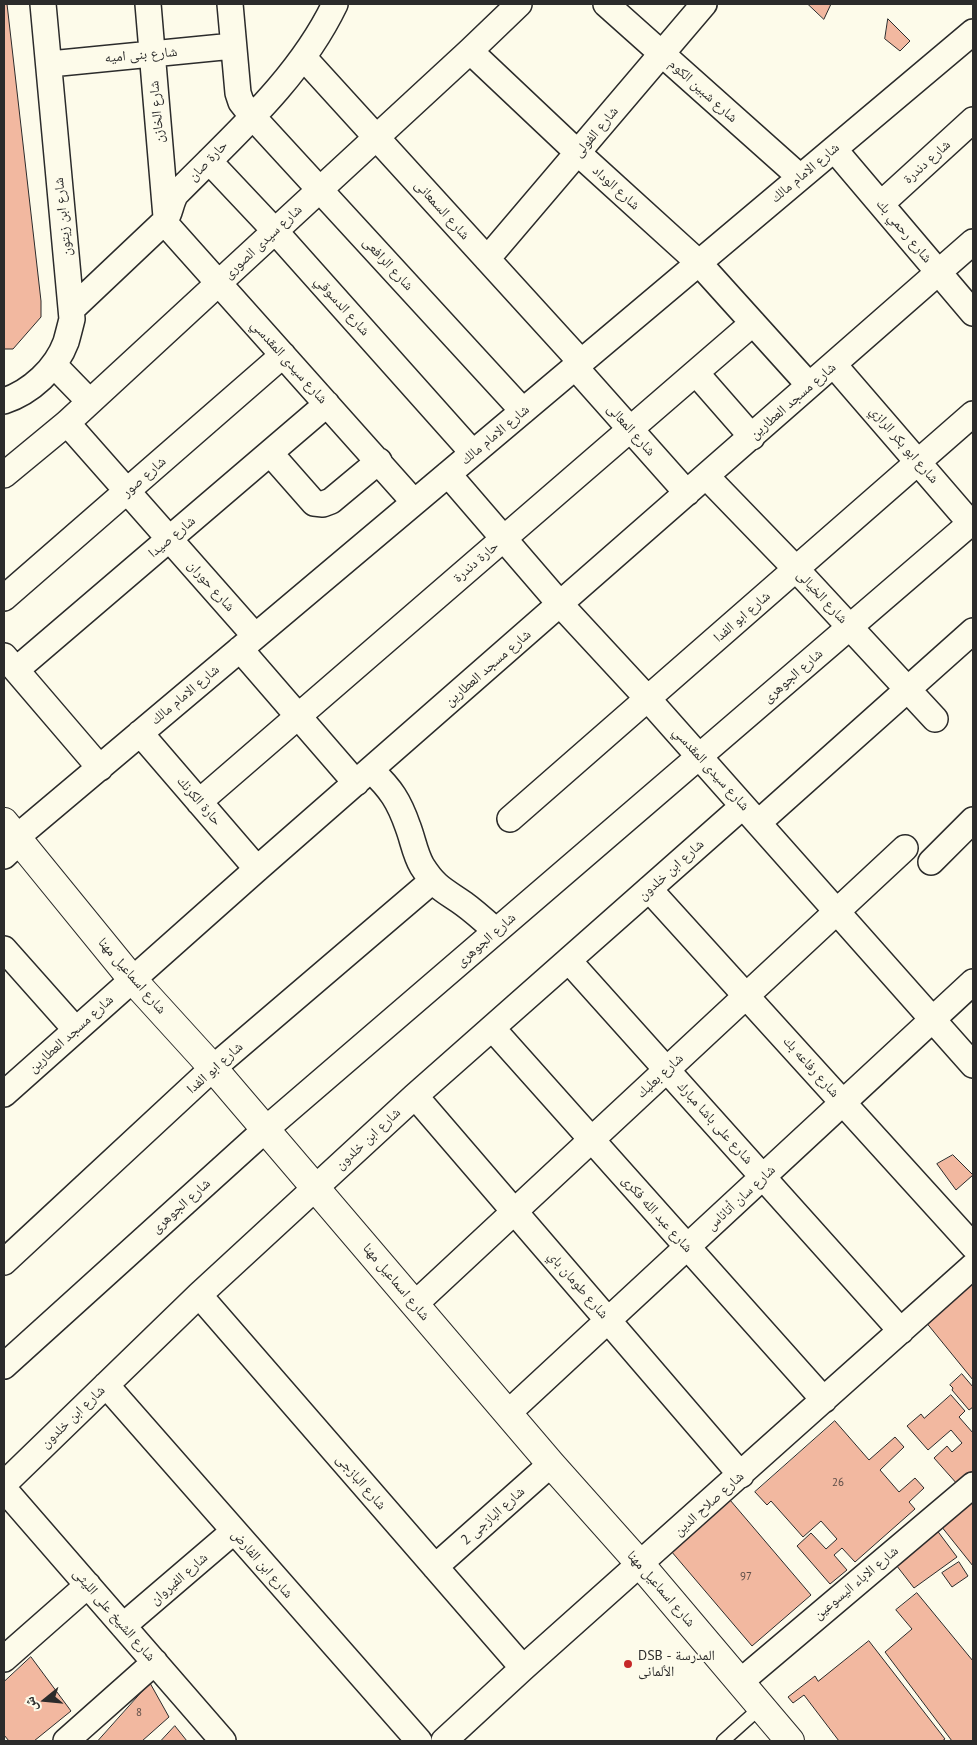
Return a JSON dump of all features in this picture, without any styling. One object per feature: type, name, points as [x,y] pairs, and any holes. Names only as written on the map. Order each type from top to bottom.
[{"type":"main road","name":"شارع اسماعيل مهنا","points":[[11,839],[132,979],[266,1129],[508,1414],[641,1565],[790,1741]]},
{"type":"street","name":"شارع ابن زيتون","points":[[4,401],[14,398],[35,384],[54,364],[66,343],[72,319],[43,4]]},
{"type":"street","name":"شارع الخازن","points":[[148,4],[165,221]]},
{"type":"street","name":"شارع الرافعى","points":[[230,4],[238,93],[241,102],[319,190],[523,411]]},
{"type":"street","name":"حارة صان","points":[[72,309],[165,221],[174,197],[252,116],[304,58],[335,4]]},
{"type":"street","name":"شارع سيدى الصورى","points":[[4,475],[67,423],[470,51],[518,4]]},
{"type":"street","name":"شارع شبين الكوم","points":[[606,4],[800,178]]},
{"type":"street","name":"شارع الفولى","points":[[487,259],[704,4]]},
{"type":"street","name":"شارع الامام مالك","points":[[11,839],[100,768],[247,642],[973,32]]},
{"type":"street","name":"شارع بنى اميه","points":[[50,64],[233,46]]},
{"type":"street","name":"شارع الوداد","points":[[470,51],[578,153],[698,262]]},
{"type":"street","name":"شارع السمعانى","points":[[304,58],[487,259],[578,364]]},
{"type":"street","name":"شارع دندرة","points":[[880,204],[973,120]]},
{"type":"street","name":"شارع رحمي بك","points":[[834,149],[973,313]]},
{"type":"street","name":"شارع الدسوقي","points":[[209,161],[473,453]]},
{"type":"street","name":"شارع سيدى المقدسي","points":[[165,221],[414,502]]},
{"type":"street","name":"شارع مسجد العطارين","points":[[4,1094],[132,979],[973,242]]},
{"type":"street","points":[[698,262],[809,385]]},
{"type":"street","name":"حارة دندرة","points":[[199,802],[753,323]]},
{"type":"street","name":"شارع صور","points":[[4,598],[284,355]]},
{"type":"street","points":[[54,364],[90,401]]},
{"type":"street","name":"شارع المعالى","points":[[578,364],[630,429],[687,493]]},
{"type":"street","name":"شارع ابو بكر الرازي","points":[[834,365],[972,523]]},
{"type":"street","points":[[696,373],[752,437]]},
{"type":"street","name":"شارع صيدا","points":[[10,663],[169,539],[327,404]]},
{"type":"street","name":"شارع ابو الفدا","points":[[510,819],[973,414]]},
{"type":"street","name":"شارع حوران","points":[[67,423],[169,539],[247,642],[298,717],[363,777],[388,787],[400,807],[421,865],[432,881],[440,890],[471,910],[496,931]]},
{"type":"street","points":[[270,454],[314,503],[323,504],[331,501],[379,461]]},
{"type":"street","name":"شارع سيدى المقدسي","points":[[448,474],[560,604],[648,699],[973,1065]]},
{"type":"street","name":"شارع الخيالى","points":[[706,476],[850,626],[935,719]]},
{"type":"street","name":"شارع الجوهرى","points":[[4,1366],[266,1129],[972,523]]},
{"type":"street","name":"شارع ابن خلدون","points":[[4,1484],[199,1295],[415,1096],[649,889],[751,814],[908,689],[973,631]]},
{"type":"street","points":[[10,663],[100,768]]},
{"type":"street","name":"حارة الكرنك","points":[[140,733],[258,869]]},
{"type":"street","points":[[931,862],[973,820]]},
{"type":"street","name":"شارع بعلبك","points":[[415,1304],[905,848]]},
{"type":"street","name":"شارع ابو الفدا","points":[[4,1262],[213,1068],[432,881]]},
{"type":"street","name":"شارع رفاعه بك","points":[[649,889],[973,1246]]},
{"type":"street","points":[[4,949],[76,1030]]},
{"type":"street","name":"شارع على باشا مبارك","points":[[569,960],[901,1331]]},
{"type":"street","name":"شارع سان أتاناس","points":[[508,1414],[973,982]]},
{"type":"street","name":"شارع عبد الله فكرى","points":[[492,1028],[824,1400]]},
{"type":"street","name":"شارع طومان باي","points":[[415,1096],[741,1475]]},
{"type":"street","name":"شارع صلاح الدين","points":[[444,1741],[523,1668],[641,1565],[973,1266]]},
{"type":"street","name":"شارع البازجى","points":[[199,1295],[523,1668]]},
{"type":"street","name":"شارع ابن الفارض","points":[[106,1385],[419,1741]]},
{"type":"street","name":"شارع البازجى 2","points":[[435,1567],[551,1464]]},
{"type":"street","name":"شارع الاباء اليسوعين","points":[[740,1682],[973,1485]]},
{"type":"street","name":"شارع الشيخ على الليثى","points":[[4,1489],[223,1741]]},
{"type":"street","name":"شارع الفيروان","points":[[123,1626],[234,1531]]},
{"type":"street","points":[[4,1660],[88,1585]]},
{"type":"street","points":[[66,1741],[155,1662]]},
{"type":"lane","points":[[723,1741],[761,1707]]},
{"type":"building","points":[[4,4],[7,4],[41,301],[41,317],[13,349],[4,349]]},
{"type":"building","points":[[808,4],[831,4],[824,19]]},
{"type":"building","points":[[888,19],[910,41],[900,51],[885,39]]},
{"type":"building","points":[[953,1155],[973,1175],[956,1190],[937,1164]]},
{"type":"building","points":[[973,1282],[973,1380],[925,1321]]},
{"type":"building","points":[[962,1374],[973,1387],[973,1407],[969,1410],[950,1385]]},
{"type":"building","points":[[951,1395],[965,1411],[959,1417],[973,1433],[973,1472],[958,1485],[934,1458],[947,1446],[952,1452],[962,1443],[951,1430],[928,1450],[907,1426],[921,1414],[924,1418]]},
{"type":"building","points":[[835,1421],[869,1460],[895,1437],[904,1447],[880,1470],[899,1492],[915,1478],[924,1488],[909,1502],[915,1509],[855,1562],[842,1548],[834,1555],[847,1570],[830,1584],[797,1546],[811,1533],[826,1549],[837,1539],[821,1521],[803,1537],[771,1501],[767,1505],[755,1492]]},
{"type":"building","points":[[973,1491],[973,1566],[937,1521]]},
{"type":"building","points":[[730,1500],[811,1595],[752,1646],[671,1551]]},
{"type":"building","points":[[936,1529],[957,1557],[914,1588],[893,1561]]},
{"type":"building","points":[[959,1562],[968,1576],[952,1587],[942,1573]]},
{"type":"building","points":[[917,1593],[973,1661],[973,1741],[952,1741],[885,1652],[912,1629],[896,1610]]},
{"type":"building","points":[[869,1641],[945,1739],[942,1741],[839,1741],[804,1695],[793,1703],[788,1697],[815,1676],[818,1681]]},
{"type":"building","points":[[31,1657],[71,1711],[34,1741],[9,1741],[4,1735],[4,1682]]},
{"type":"building","points":[[150,1683],[169,1717],[142,1741],[98,1741]]},
{"type":"building","points":[[175,1726],[187,1741],[161,1741]]},
{"type":"place","name":"DSB - المدرسة الألمانى","points":[[628,1664]]}]
